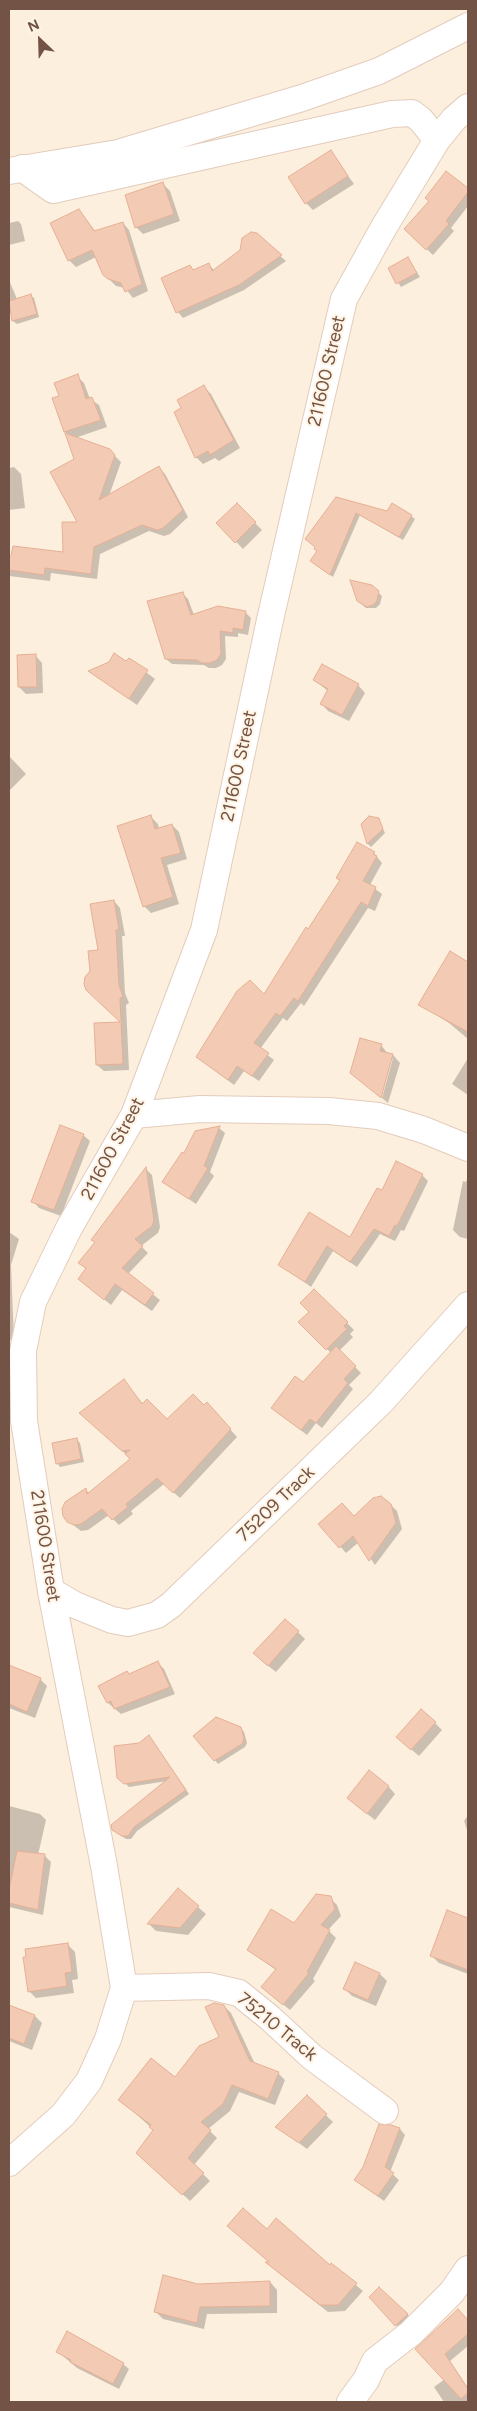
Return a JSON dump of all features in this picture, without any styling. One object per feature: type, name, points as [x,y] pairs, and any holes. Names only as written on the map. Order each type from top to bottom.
[{"type":"street","points":[[16,170],[118,153],[302,98],[379,71],[468,26]]},
{"type":"street","name":"211600 Street","points":[[9,2163],[63,2115],[89,2081],[108,2039],[124,1988],[104,1866],[51,1592],[24,1421],[23,1351],[37,1294],[69,1228],[134,1115],[204,930],[270,620],[344,299],[437,140],[454,119],[468,107]]},
{"type":"street","points":[[16,170],[53,190],[392,114],[412,113],[421,120],[437,140]]},
{"type":"street","points":[[134,1115],[200,1110],[349,1113],[378,1116],[424,1130],[468,1148]]},
{"type":"street","name":"75209 Track","points":[[51,1592],[75,1605],[112,1620],[128,1623],[157,1615],[171,1605],[381,1402],[468,1304]]},
{"type":"street","name":"75210 Track","points":[[124,1988],[209,1986],[239,1993],[270,2018],[312,2057],[384,2112]]},
{"type":"street","points":[[350,2402],[366,2380],[375,2361],[411,2333],[452,2292],[468,2269]]},
{"type":"building","points":[[331,150],[348,176],[305,204],[288,177]]},
{"type":"building","points":[[446,171],[468,188],[468,192],[446,221],[449,224],[426,250],[404,229],[429,201],[425,198]]},
{"type":"building","points":[[163,182],[174,214],[135,228],[125,195]]},
{"type":"building","points":[[79,209],[94,231],[123,222],[142,284],[125,292],[121,283],[108,279],[103,275],[92,250],[68,261],[50,223]]},
{"type":"building","points":[[251,232],[257,233],[282,255],[239,285],[176,313],[161,278],[190,265],[193,270],[209,263],[212,271],[240,250],[242,238]]},
{"type":"building","points":[[408,257],[417,273],[396,284],[388,268]]},
{"type":"building","points":[[31,294],[37,314],[12,321],[9,301]]},
{"type":"building","points":[[78,374],[86,399],[92,397],[101,420],[64,432],[52,398],[59,396],[54,383]]},
{"type":"building","points":[[204,385],[234,440],[210,455],[208,451],[195,458],[174,412],[181,408],[177,400]]},
{"type":"building","points":[[65,433],[110,449],[115,455],[99,500],[159,466],[183,510],[163,528],[157,530],[142,525],[94,547],[91,574],[45,568],[44,575],[9,570],[9,556],[11,556],[13,546],[63,552],[62,522],[77,522],[50,472],[74,459]]},
{"type":"building","points":[[336,497],[387,511],[392,503],[412,515],[399,537],[356,513],[330,575],[310,561],[317,551],[305,539]]},
{"type":"building","points":[[237,503],[256,522],[235,543],[216,523]]},
{"type":"building","points":[[350,580],[372,585],[379,591],[377,601],[367,607],[357,601]]},
{"type":"building","points":[[183,592],[191,615],[218,606],[246,611],[243,630],[233,628],[233,633],[220,631],[221,654],[217,660],[210,663],[202,663],[197,660],[165,659],[147,601]]},
{"type":"building","points":[[114,653],[126,661],[129,658],[148,670],[129,699],[88,671],[109,662]]},
{"type":"building","points":[[36,654],[37,687],[18,687],[17,655]]},
{"type":"building","points":[[322,664],[359,684],[342,715],[320,704],[328,689],[313,680]]},
{"type":"building","points":[[151,815],[155,829],[172,824],[181,853],[161,858],[173,897],[143,907],[117,826]]},
{"type":"building","points":[[369,816],[379,818],[383,829],[367,844],[361,824]]},
{"type":"building","points":[[357,842],[375,852],[373,854],[377,856],[363,881],[376,887],[368,906],[361,902],[298,1001],[294,998],[280,1016],[276,1013],[254,1043],[269,1053],[252,1076],[237,1066],[228,1080],[196,1057],[237,991],[250,980],[264,994],[306,927],[308,929],[340,880],[336,878]]},
{"type":"building","points":[[114,900],[119,929],[116,930],[119,985],[123,997],[120,998],[123,1064],[96,1065],[94,1023],[120,1022],[86,990],[84,984],[85,977],[90,971],[88,951],[98,950],[90,904]]},
{"type":"building","points":[[450,951],[468,962],[468,1032],[418,1005]]},
{"type":"building","points":[[360,1038],[382,1044],[380,1051],[393,1054],[381,1098],[350,1073]]},
{"type":"building","points":[[60,1125],[84,1134],[54,1210],[31,1202]]},
{"type":"building","points":[[220,1126],[204,1166],[208,1168],[189,1199],[162,1182],[182,1152],[184,1153],[195,1131]]},
{"type":"building","points":[[396,1161],[423,1174],[397,1226],[395,1225],[389,1236],[374,1229],[350,1262],[327,1246],[305,1282],[278,1265],[309,1212],[350,1237],[377,1188],[382,1190]]},
{"type":"building","points":[[146,1167],[154,1220],[152,1226],[135,1239],[143,1246],[122,1268],[154,1293],[145,1305],[115,1284],[104,1300],[78,1279],[86,1268],[78,1263],[95,1242],[91,1240]]},
{"type":"building","points":[[314,1289],[348,1322],[344,1326],[347,1329],[326,1350],[298,1322],[309,1312],[300,1303]]},
{"type":"building","points":[[336,1346],[356,1366],[344,1379],[348,1383],[316,1423],[310,1419],[301,1430],[271,1408],[295,1376],[303,1382]]},
{"type":"building","points":[[124,1379],[142,1404],[147,1399],[167,1419],[193,1394],[204,1405],[207,1402],[231,1429],[173,1493],[157,1478],[126,1504],[128,1507],[112,1520],[102,1509],[81,1524],[74,1525],[67,1522],[63,1516],[62,1509],[65,1502],[86,1488],[87,1494],[130,1459],[125,1454],[130,1450],[122,1451],[79,1413]]},
{"type":"building","points":[[77,1438],[81,1459],[56,1464],[52,1443]]},
{"type":"building","points":[[381,1496],[391,1504],[396,1523],[369,1561],[353,1536],[339,1548],[318,1524],[342,1503],[354,1516],[373,1498]]},
{"type":"building","points":[[285,1619],[299,1631],[268,1666],[253,1653]]},
{"type":"building","points":[[158,1661],[170,1687],[114,1709],[111,1701],[107,1703],[98,1686],[127,1671],[129,1674]]},
{"type":"building","points":[[9,1665],[41,1678],[27,1712],[9,1704]]},
{"type":"building","points":[[421,1709],[436,1722],[411,1750],[396,1737]]},
{"type":"building","points":[[216,1717],[241,1727],[244,1738],[242,1744],[214,1761],[193,1736]]},
{"type":"building","points":[[149,1735],[186,1790],[134,1827],[128,1836],[122,1836],[112,1830],[111,1825],[170,1777],[124,1784],[117,1778],[114,1746],[139,1743]]},
{"type":"building","points":[[369,1770],[389,1786],[367,1814],[347,1798]]},
{"type":"building","points":[[17,1851],[45,1854],[38,1910],[9,1903],[9,1890]]},
{"type":"building","points":[[178,1888],[199,1906],[180,1928],[147,1924]]},
{"type":"building","points":[[316,1894],[331,1896],[335,1909],[321,1925],[330,1930],[307,1972],[309,1973],[283,2005],[261,1987],[276,1969],[247,1950],[271,1909],[294,1923]]},
{"type":"building","points":[[447,1910],[468,1918],[468,1970],[430,1956]]},
{"type":"building","points":[[68,1943],[72,1972],[65,1973],[67,1986],[28,1992],[23,1957],[26,1957],[25,1949]]},
{"type":"building","points":[[355,1962],[380,1973],[368,2000],[343,1989]]},
{"type":"building","points":[[214,2003],[224,2005],[250,2061],[279,2072],[268,2099],[232,2085],[223,2104],[201,2122],[211,2130],[188,2158],[204,2173],[182,2195],[136,2153],[153,2130],[149,2127],[151,2125],[118,2100],[151,2058],[175,2077],[199,2046],[219,2037],[205,2007]]},
{"type":"building","points":[[9,2005],[35,2015],[24,2044],[9,2038]]},
{"type":"building","points":[[307,2095],[327,2114],[299,2143],[275,2127]]},
{"type":"building","points":[[379,2124],[400,2128],[385,2167],[394,2173],[378,2196],[354,2180],[363,2167]]},
{"type":"building","points":[[243,2208],[267,2229],[276,2218],[330,2265],[331,2263],[357,2283],[338,2305],[320,2305],[265,2262],[269,2262],[227,2226]]},
{"type":"building","points":[[163,2275],[198,2284],[270,2281],[270,2306],[200,2307],[197,2323],[154,2312]]},
{"type":"building","points":[[379,2287],[408,2314],[395,2326],[369,2297]]},
{"type":"building","points":[[458,2309],[468,2320],[468,2334],[445,2354],[468,2389],[468,2393],[461,2399],[415,2349]]},
{"type":"building","points":[[67,2331],[124,2363],[113,2384],[70,2362],[71,2360],[56,2352]]}]
